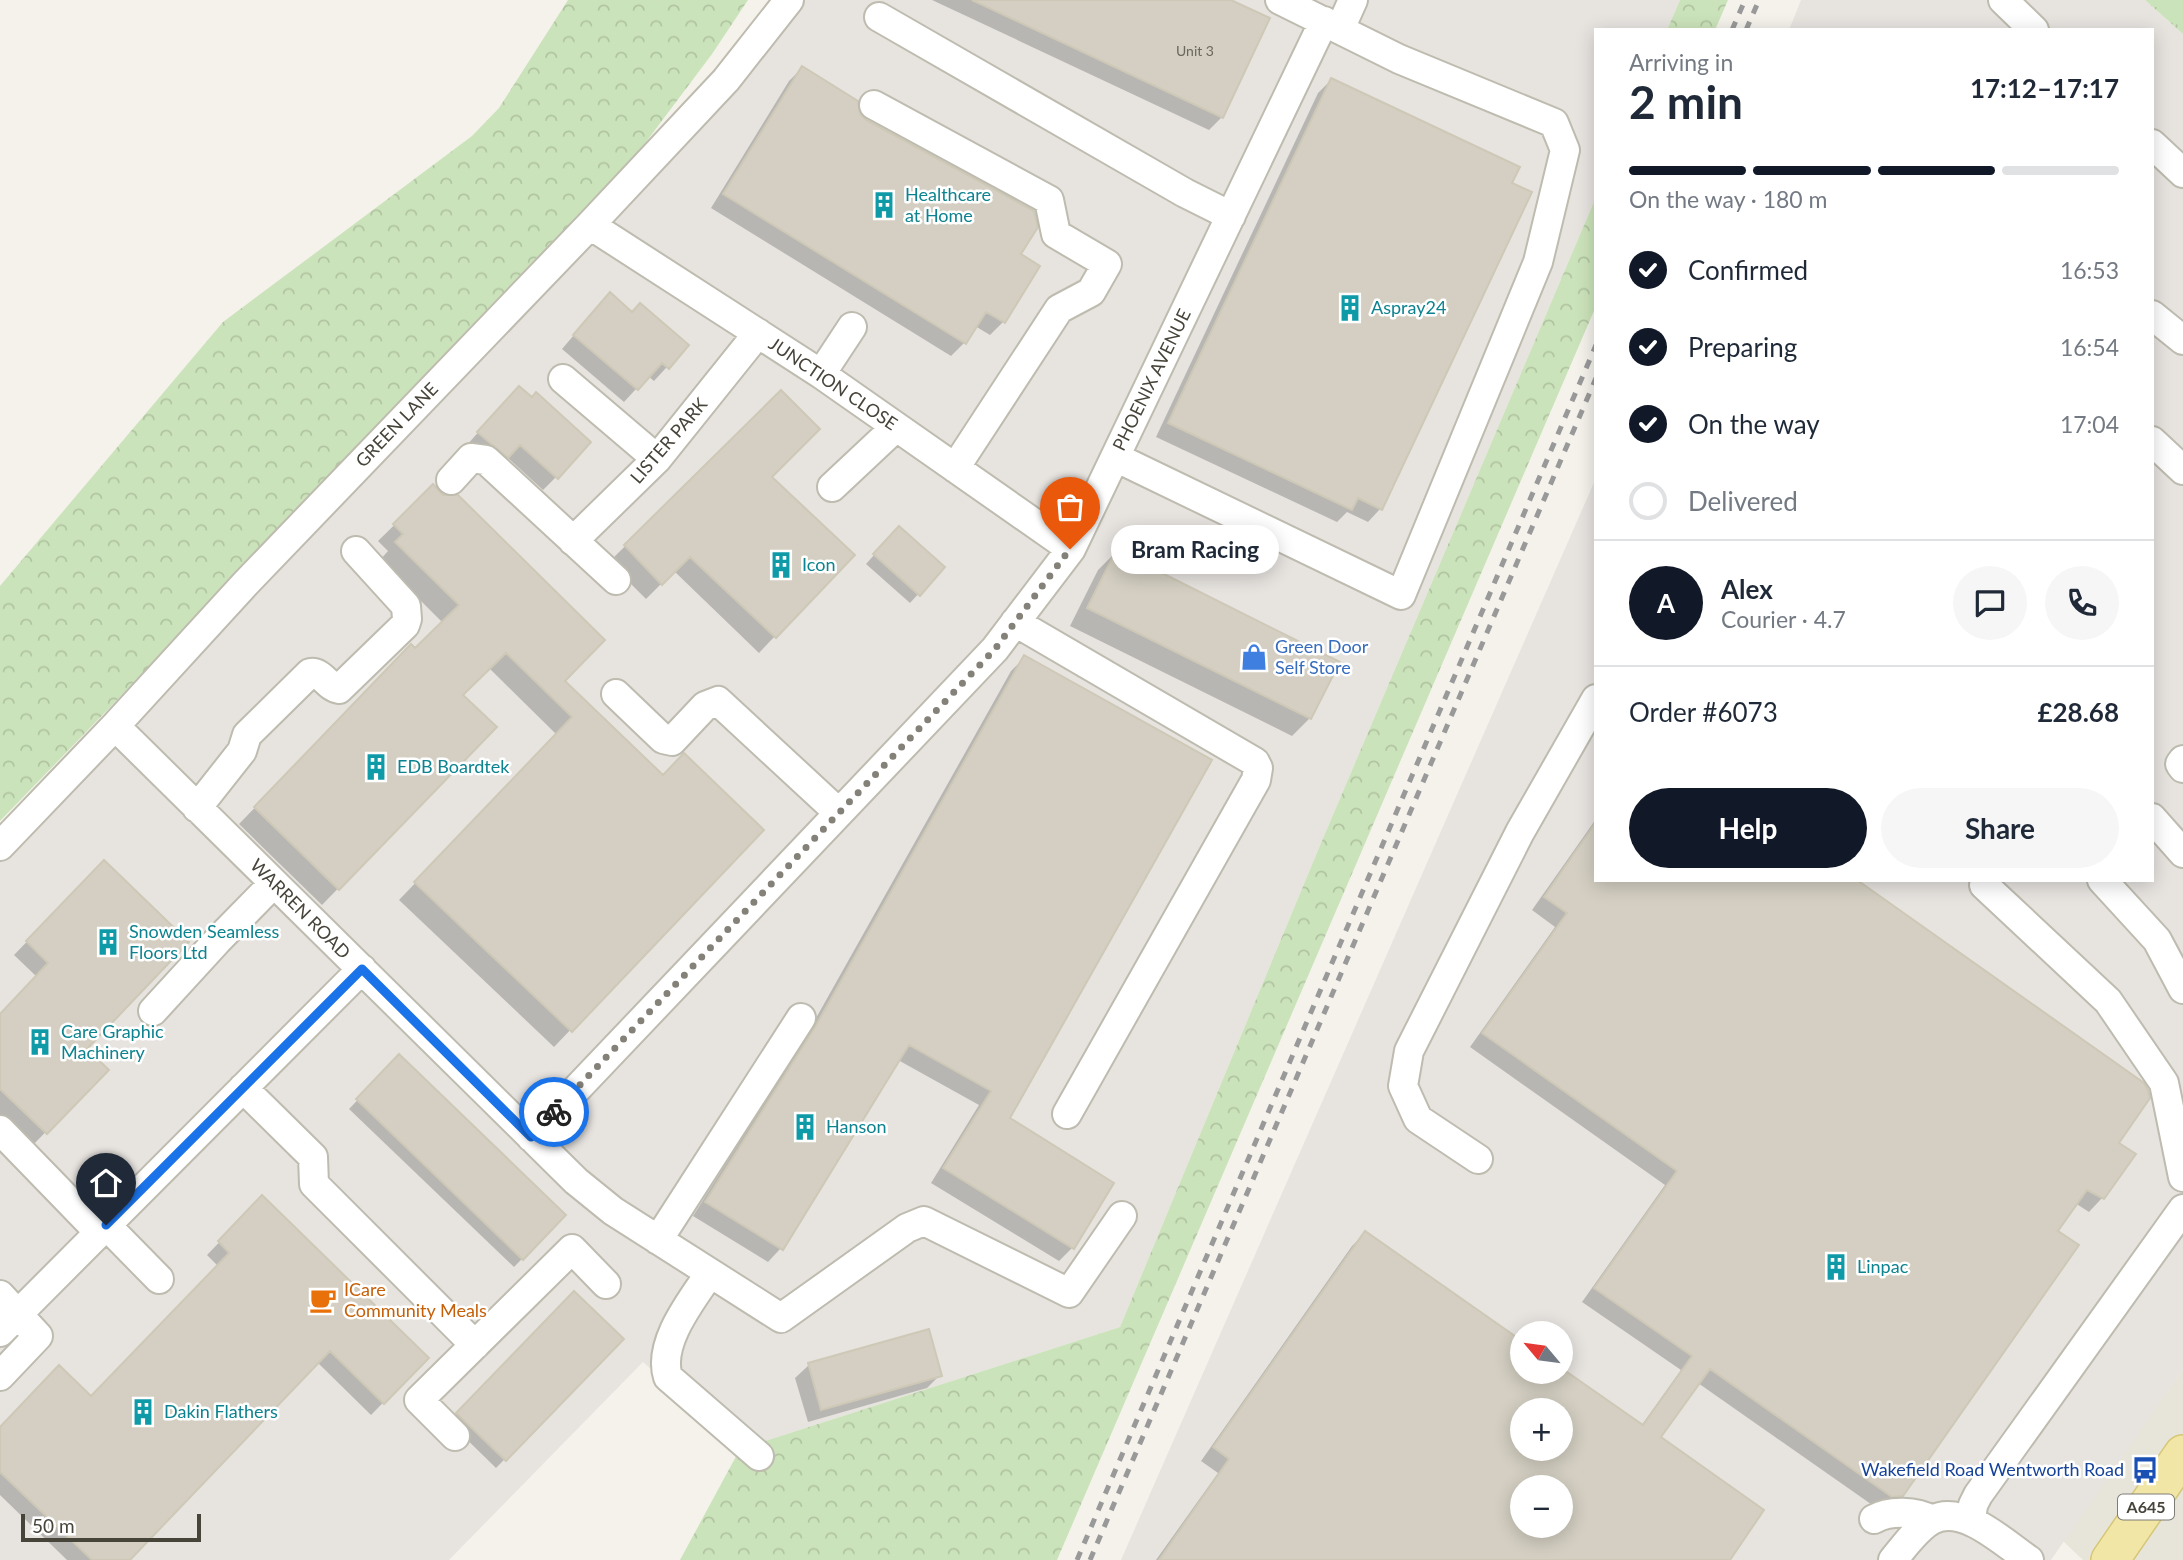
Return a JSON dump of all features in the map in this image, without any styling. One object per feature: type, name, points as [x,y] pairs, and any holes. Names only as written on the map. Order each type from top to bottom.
[{"type":"main road","name":"A645","points":[[2110,1560],[2183,1454]]},
{"type":"street","name":"GREEN LANE","points":[[0,846],[726,80],[789,0]]},
{"type":"street","points":[[1115,457],[1401,595],[1538,262],[1565,150],[1554,123],[1399,59],[1280,0]]},
{"type":"street","name":"PHOENIX AVENUE","points":[[531,1137],[995,649],[1070,549],[1231,216],[1332,25],[1353,0]]},
{"type":"street","points":[[2003,0],[2032,28]]},
{"type":"street","points":[[879,17],[1185,193],[1231,216]]},
{"type":"street","points":[[874,105],[1049,200],[1056,234],[1107,264],[1090,292],[1059,309],[955,468]]},
{"type":"street","points":[[2154,146],[2183,173]]},
{"type":"street","name":"JUNCTION CLOSE","points":[[590,225],[821,374],[1070,549]]},
{"type":"street","points":[[2154,317],[2183,340]]},
{"type":"street","points":[[821,374],[852,327]]},
{"type":"street","name":"LISTER PARK","points":[[573,541],[657,459],[758,333]]},
{"type":"street","points":[[563,379],[657,459]]},
{"type":"street","points":[[832,487],[896,427]]},
{"type":"street","points":[[2154,443],[2183,470]]},
{"type":"street","points":[[451,480],[471,458],[486,460],[616,580]]},
{"type":"street","points":[[197,808],[242,751],[247,735],[310,673],[317,673],[338,689],[405,625],[406,606],[356,551]]},
{"type":"street","points":[[1015,622],[1255,762],[1258,768],[1256,780],[1067,1114]]},
{"type":"street","points":[[617,694],[663,739],[671,741],[705,706],[718,701],[839,813]]},
{"type":"street","points":[[1478,1159],[1418,1119],[1403,1086],[1409,1051],[1520,832],[1594,702]]},
{"type":"street","name":"WARREN ROAD","points":[[115,726],[576,1181],[613,1211],[781,1318],[907,1228],[924,1221],[1069,1293],[1122,1216]]},
{"type":"street","points":[[2183,760],[2180,764],[2183,768]]},
{"type":"street","points":[[2154,820],[2183,853]]},
{"type":"street","points":[[1986,882],[1984,885],[2108,1001],[2164,1083],[2183,1177]]},
{"type":"street","points":[[2104,882],[2157,940],[2183,989]]},
{"type":"street","points":[[153,1012],[274,883]]},
{"type":"street","points":[[0,1376],[38,1336],[6,1314],[103,1229],[362,969]]},
{"type":"street","points":[[659,1240],[801,1018]]},
{"type":"street","points":[[243,1088],[313,1157],[314,1184],[475,1345]]},
{"type":"street","points":[[0,1130],[159,1279]]},
{"type":"street","points":[[1971,1521],[1973,1505],[1978,1495],[2183,1209]]},
{"type":"street","points":[[455,1436],[419,1400],[572,1249],[606,1284]]},
{"type":"street","points":[[710,1273],[684,1312],[666,1355],[665,1366],[668,1377],[759,1456]]},
{"type":"street","points":[[1874,1519],[1881,1515],[1909,1513],[1933,1520]]},
{"type":"street","points":[[1894,1560],[1913,1537],[1933,1520],[1948,1516],[1971,1521],[2029,1560]]},
{"type":"shaded area","points":[[788,0],[1680,0],[1668,28],[1594,28],[1594,202],[1321,843],[1120,1327],[740,1449],[643,1362],[449,1560],[0,1560],[0,845]]},
{"type":"shaded area","points":[[1801,0],[2145,0],[2183,34],[2183,1369],[2051,1560],[1121,1560],[1594,483],[1594,882],[2154,882],[2154,28],[1790,28]]},
{"type":"shaded area","points":[[2183,1369],[2183,1560],[2083,1560],[2063,1541]]},
{"type":"green space","points":[[568,0],[748,0],[712,54],[640,150],[267,545],[0,821],[0,586],[223,322],[472,136],[499,108]]},
{"type":"green space","points":[[1680,0],[1728,0],[1716,28],[1668,28]]},
{"type":"green space","points":[[2145,0],[2183,0],[2183,34]]},
{"type":"green space","points":[[1594,202],[1594,311],[1057,1560],[680,1560],[740,1449],[1120,1327],[1321,843]]},
{"type":"building","points":[[972,0],[1231,0],[1270,18],[1223,118]]},
{"type":"building","name":"Healthcare at Home","points":[[802,66],[858,101],[860,113],[866,120],[1034,211],[1038,227],[1021,254],[1040,266],[1005,323],[986,312],[966,344],[723,194]]},
{"type":"building","name":"Aspray24","points":[[1331,78],[1520,167],[1512,183],[1532,192],[1382,510],[1358,498],[1352,510],[1168,423]]},
{"type":"building","points":[[610,292],[632,312],[640,303],[689,345],[669,369],[662,363],[638,390],[573,335]]},
{"type":"building","points":[[519,386],[532,397],[536,392],[591,442],[558,479],[520,445],[508,458],[477,432]]},
{"type":"building","points":[[781,390],[820,429],[772,477],[855,555],[776,638],[690,557],[662,585],[624,545]]},
{"type":"building","points":[[433,484],[443,495],[458,495],[605,640],[565,681],[663,775],[684,753],[764,830],[572,1032],[414,882],[572,717],[506,653],[463,695],[497,727],[339,890],[254,807],[411,644],[415,648],[459,605],[395,542],[403,534],[393,524]]},
{"type":"building","points":[[899,526],[945,567],[920,596],[873,554]]},
{"type":"building","points":[[1116,550],[1340,662],[1311,719],[1087,608]]},
{"type":"building","points":[[1024,655],[1212,760],[1010,1118],[1114,1183],[1074,1249],[943,1168],[991,1091],[909,1045],[783,1250],[705,1202],[815,1027]]},
{"type":"building","points":[[1594,825],[1594,882],[1860,882],[2144,1083],[2150,1098],[2119,1143],[2136,1154],[2104,1199],[2087,1190],[2058,1231],[2079,1245],[1903,1496],[1892,1497],[1710,1369],[1661,1437],[1764,1510],[1730,1560],[1159,1560],[1229,1459],[1213,1447],[1365,1231],[1510,1333],[1510,1384],[1573,1384],[1573,1376],[1643,1425],[1692,1356],[1594,1288],[1677,1171],[1482,1033],[1567,913],[1544,897]]},
{"type":"building","points":[[104,860],[189,942],[87,1049],[109,1070],[47,1134],[0,1089],[0,1014],[48,963],[26,941]]},
{"type":"building","points":[[399,1054],[566,1215],[523,1260],[356,1099]]},
{"type":"building","name":"Dakin Flathers","points":[[262,1195],[429,1358],[384,1404],[330,1351],[130,1560],[92,1560],[0,1472],[0,1427],[59,1365],[91,1396],[229,1253],[218,1241]]},
{"type":"building","points":[[574,1291],[624,1339],[506,1461],[456,1413]]},
{"type":"building","points":[[929,1329],[942,1376],[821,1410],[808,1363]]},
{"type":"railway","points":[[1733,28],[1745,0]]},
{"type":"railway","points":[[1747,28],[1759,0]]},
{"type":"railway","points":[[1077,1560],[1594,350]]},
{"type":"railway","points":[[1090,1560],[1594,383]]},
{"type":"way so far","points":[[554,1112],[995,649],[1070,549]]},
{"type":"place","name":"Healthcare at Home","points":[[884,205]]},
{"type":"place","name":"Aspray24","points":[[1350,308]]},
{"type":"place","name":"Bram Racing","points":[[1070,549]]},
{"type":"place","name":"Icon","points":[[781,565]]},
{"type":"place","name":"Green Door Self Store","points":[[1254,657]]},
{"type":"place","name":"EDB Boardtek","points":[[376,767]]},
{"type":"place","name":"Snowden Seamless Floors Ltd","points":[[108,942]]},
{"type":"place","name":"Care Graphic Machinery","points":[[40,1042]]},
{"type":"place","name":"Hanson","points":[[805,1127]]},
{"type":"place","name":"Linpac","points":[[1836,1267]]},
{"type":"place","name":"ICare Community Meals","points":[[323,1300]]},
{"type":"place","name":"Dakin Flathers","points":[[143,1412]]},
{"type":"place","name":"Wakefield Road Wentworth Road","points":[[2145,1470]]},
{"type":"route","points":[[106,1225],[362,969],[531,1137],[554,1112]]}]
